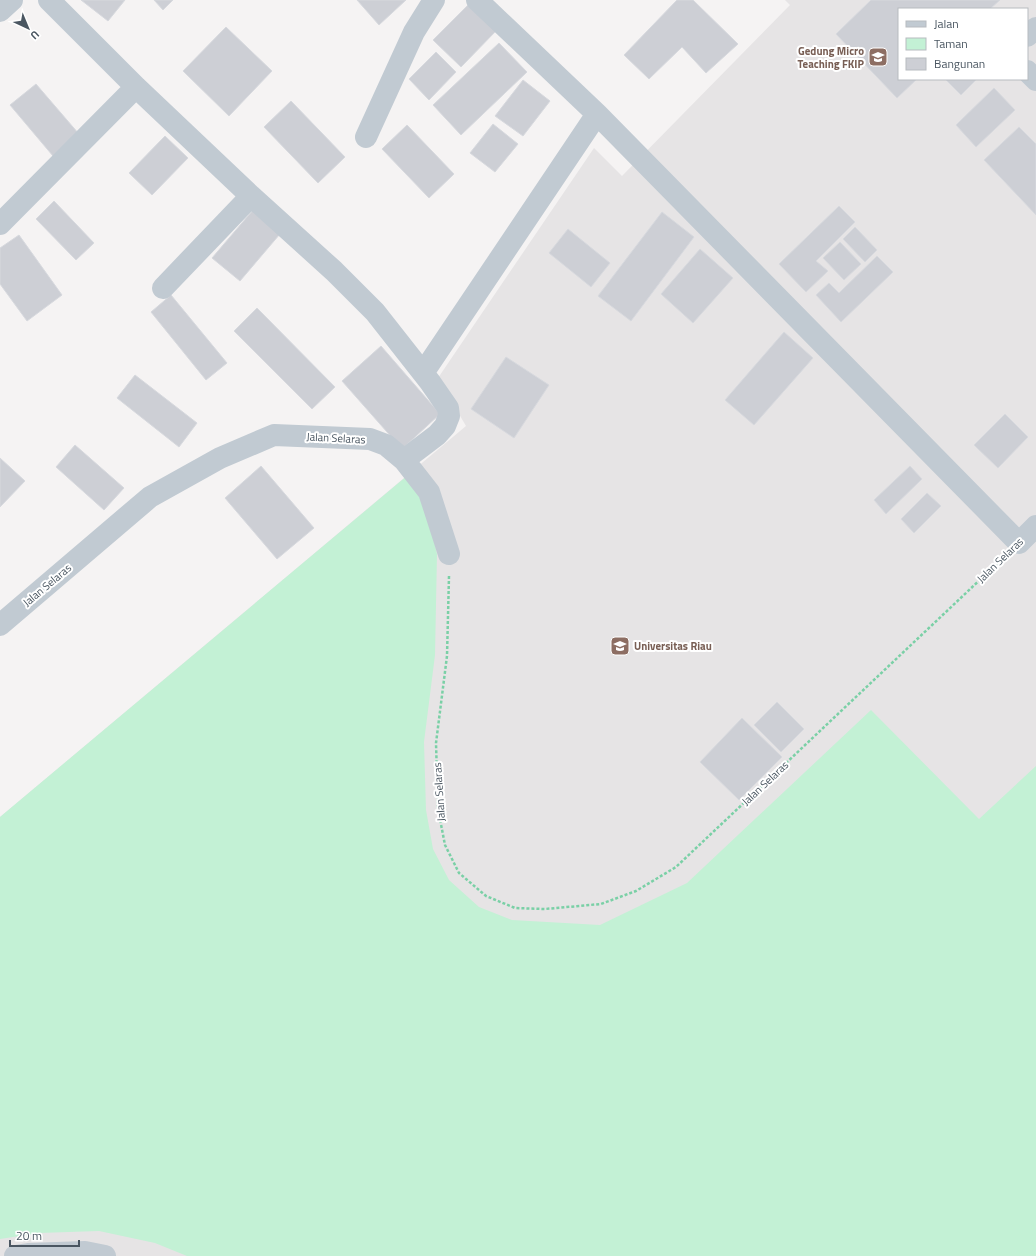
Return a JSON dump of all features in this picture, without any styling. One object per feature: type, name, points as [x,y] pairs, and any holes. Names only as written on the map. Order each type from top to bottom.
[{"type":"street","points":[[0,11],[12,0]]},
{"type":"street","points":[[49,0],[136,87],[251,196],[334,271],[374,312],[423,373],[448,408],[448,416],[445,426],[437,435],[404,460]]},
{"type":"street","points":[[366,137],[414,32],[434,0]]},
{"type":"street","points":[[477,0],[597,114],[1030,535]]},
{"type":"street","points":[[1028,35],[1036,28]]},
{"type":"street","points":[[1028,72],[1036,80]]},
{"type":"street","points":[[0,224],[136,87]]},
{"type":"street","points":[[423,373],[597,114]]},
{"type":"street","points":[[163,288],[251,196]]},
{"type":"street","name":"Jalan Selaras","points":[[0,625],[150,497],[220,458],[274,435],[370,439],[386,445],[404,460],[429,492],[449,554]]},
{"type":"street","points":[[14,1256],[28,1254],[85,1252],[105,1256]]},
{"type":"path","name":"Jalan Selaras","points":[[449,554],[447,656],[436,742],[438,809],[445,845],[460,873],[486,896],[515,908],[546,909],[601,904],[636,891],[676,867],[1030,535]]},
{"type":"shaded area","name":"Universitas Riau","points":[[785,0],[1036,0],[1036,1256],[0,1256],[0,817],[466,426],[438,378],[594,148],[622,176],[790,5]]},
{"type":"green space","points":[[408,475],[424,495],[437,554],[435,655],[424,742],[426,810],[433,849],[449,880],[479,907],[512,920],[600,925],[687,883],[871,710],[979,819],[1036,766],[1036,1256],[187,1256],[155,1243],[99,1231],[39,1233],[0,1239],[0,817]]},
{"type":"building","points":[[81,0],[125,0],[108,21]]},
{"type":"building","points":[[154,0],[173,0],[163,10]]},
{"type":"building","points":[[357,0],[406,0],[379,25]]},
{"type":"building","points":[[677,0],[693,0],[738,44],[706,73],[682,47],[649,79],[624,55]]},
{"type":"building","name":"Gedung Micro Teaching FKIP","points":[[871,0],[1000,0],[991,8],[898,8],[898,80],[916,80],[897,98],[836,34]]},
{"type":"building","points":[[469,4],[496,31],[461,67],[433,40]]},
{"type":"building","points":[[226,27],[272,71],[229,116],[183,71]]},
{"type":"building","points":[[499,43],[527,72],[461,135],[433,105]]},
{"type":"building","points":[[436,52],[456,72],[429,100],[409,79]]},
{"type":"building","points":[[523,80],[550,101],[523,136],[495,116]]},
{"type":"building","points":[[946,80],[976,80],[961,95]]},
{"type":"building","points":[[36,84],[79,134],[53,156],[10,105]]},
{"type":"building","points":[[994,88],[1015,110],[976,147],[956,125]]},
{"type":"building","points":[[291,101],[345,157],[318,183],[264,127]]},
{"type":"building","points":[[493,124],[518,144],[495,172],[470,153]]},
{"type":"building","points":[[407,125],[454,174],[429,198],[382,149]]},
{"type":"building","points":[[1019,127],[1036,144],[1036,215],[984,160]]},
{"type":"building","points":[[165,136],[188,158],[152,195],[129,173]]},
{"type":"building","points":[[54,201],[94,243],[76,260],[36,219]]},
{"type":"building","points":[[839,206],[855,222],[816,261],[828,271],[806,292],[779,264]]},
{"type":"building","points":[[253,210],[280,234],[240,281],[212,258]]},
{"type":"building","points":[[662,212],[694,237],[631,321],[598,296]]},
{"type":"building","points":[[855,227],[877,250],[865,262],[843,239]]},
{"type":"building","points":[[568,229],[610,263],[591,287],[549,253]]},
{"type":"building","points":[[19,235],[62,295],[27,321],[0,284],[0,248]]},
{"type":"building","points":[[840,242],[861,264],[844,280],[823,258]]},
{"type":"building","points":[[700,249],[733,278],[693,323],[661,294]]},
{"type":"building","points":[[877,256],[893,272],[841,322],[816,295],[829,283],[839,293]]},
{"type":"building","points":[[171,295],[227,363],[206,380],[151,312]]},
{"type":"building","points":[[257,308],[335,387],[312,409],[234,331]]},
{"type":"building","points":[[784,332],[813,358],[754,425],[725,400]]},
{"type":"building","points":[[381,346],[440,414],[402,449],[342,381]]},
{"type":"building","points":[[506,357],[549,385],[514,438],[471,409]]},
{"type":"building","points":[[135,375],[197,423],[179,447],[117,398]]},
{"type":"building","points":[[1005,414],[1028,437],[998,468],[974,445]]},
{"type":"building","points":[[75,445],[124,488],[104,510],[56,467]]},
{"type":"building","points":[[0,458],[25,481],[0,507]]},
{"type":"building","points":[[261,466],[314,528],[277,559],[225,498]]},
{"type":"building","points":[[910,466],[922,479],[886,514],[874,500]]},
{"type":"building","points":[[927,493],[941,506],[914,533],[901,519]]},
{"type":"building","points":[[777,702],[804,729],[781,752],[754,725]]},
{"type":"building","points":[[742,718],[782,757],[739,800],[700,762]]},
{"type":"place","name":"Gedung Micro Teaching FKIP","points":[[878,57]]},
{"type":"place","name":"Universitas Riau","points":[[620,646]]}]
